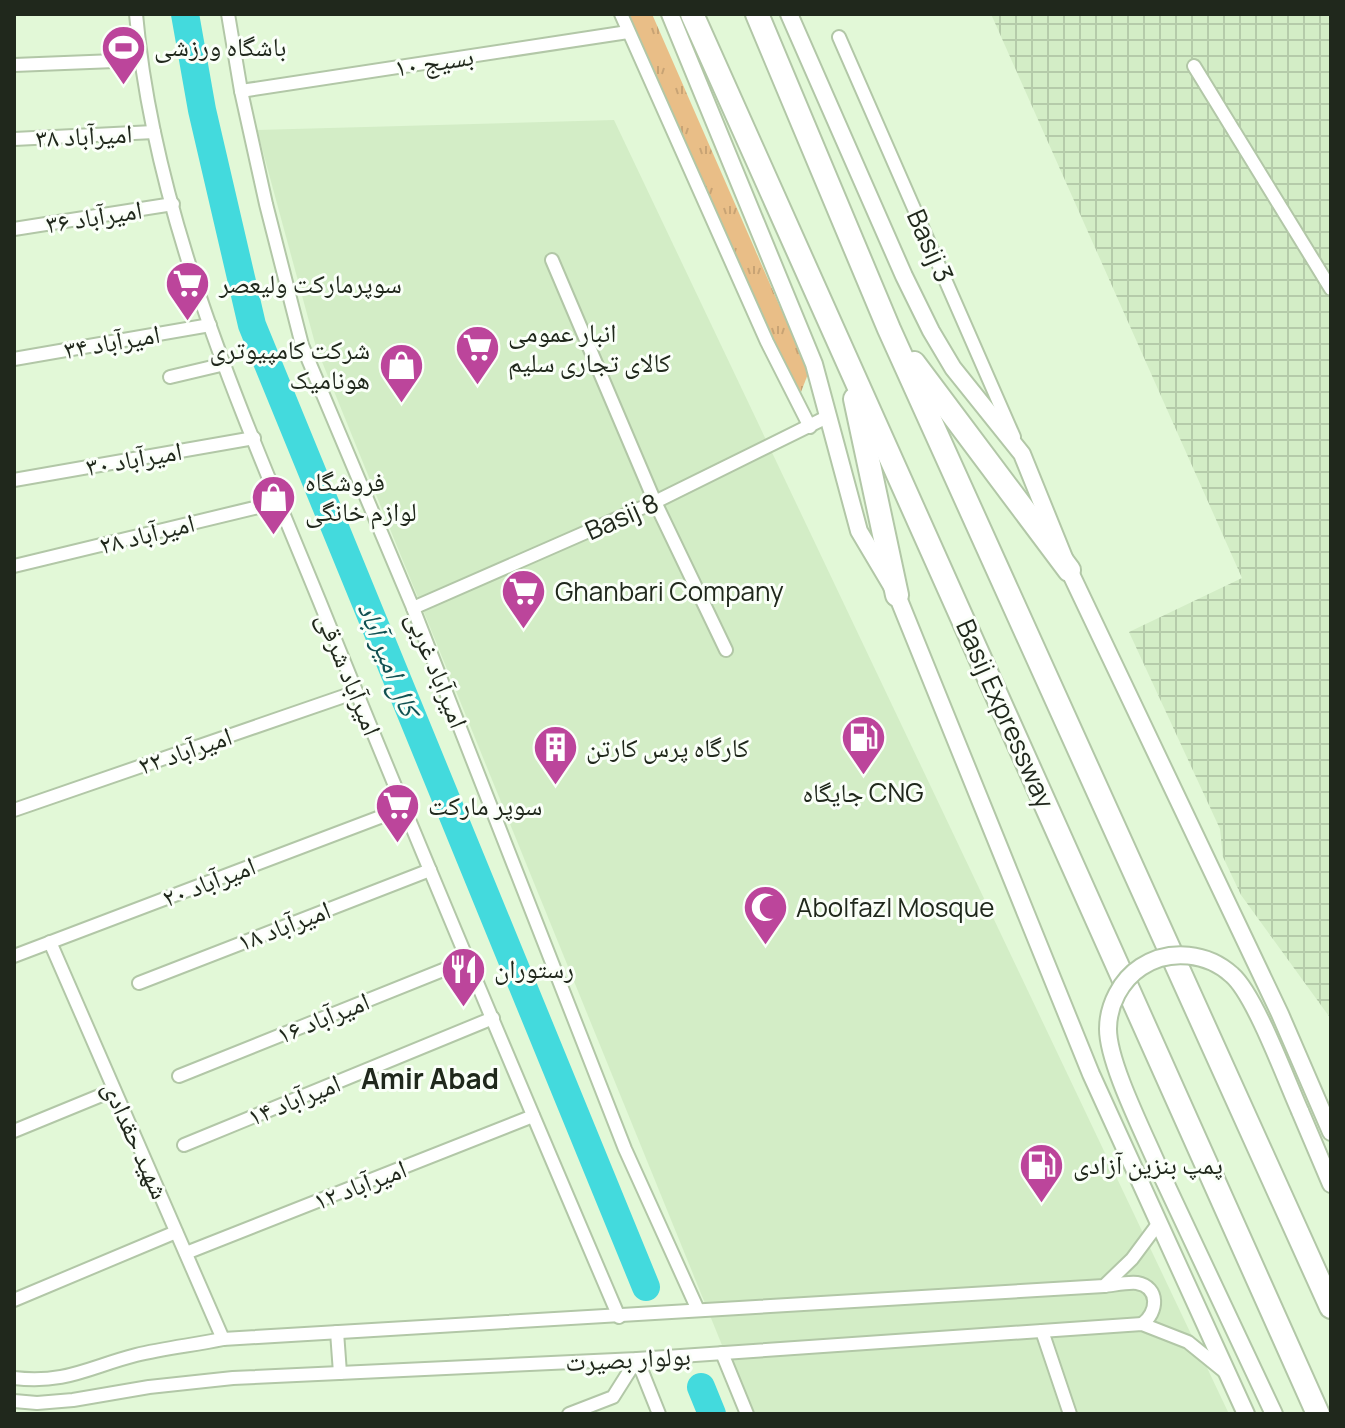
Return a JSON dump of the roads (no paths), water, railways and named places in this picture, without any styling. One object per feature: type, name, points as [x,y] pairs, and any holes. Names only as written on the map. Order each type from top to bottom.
[{"type":"highway","name":"Basij Expressway","points":[[692,14],[1318,1414]]},
{"type":"highway","name":"Basij Expressway","points":[[757,14],[889,329],[1331,1307]]},
{"type":"highway","points":[[889,329],[1069,570]]},
{"type":"highway","points":[[845,355],[897,595]]},
{"type":"main road","points":[[670,14],[814,364],[859,531],[897,595],[1091,1074],[1246,1414]]},
{"type":"main road","points":[[789,14],[931,331],[953,368],[1022,454],[1069,570],[1280,1014],[1331,1132]]},
{"type":"main road","points":[[1274,1414],[1267,1393],[1163,1178],[1116,1064],[1108,1030],[1110,1007],[1123,984],[1141,967],[1164,957],[1189,955],[1213,961],[1234,976],[1248,996],[1331,1184]]},
{"type":"street","name":"امیرآباد شرقی","points":[[136,14],[140,60],[154,132],[210,325],[356,692],[619,1317]]},
{"type":"street","name":"امیرآباد غربی","points":[[228,14],[266,204],[302,345],[413,608],[625,1149],[698,1310]]},
{"type":"street","points":[[621,14],[767,342],[810,427]]},
{"type":"street","name":"بسیج ۱۰","points":[[241,91],[628,32]]},
{"type":"street","name":"Basij 3","points":[[839,37],[1022,454]]},
{"type":"street","points":[[14,65],[140,60]]},
{"type":"street","points":[[1194,66],[1331,289]]},
{"type":"street","name":"امیرآباد ۳۸","points":[[14,139],[154,132]]},
{"type":"street","name":"امیرآباد ۳۶","points":[[14,229],[173,204]]},
{"type":"street","points":[[552,260],[655,502],[726,650]]},
{"type":"street","name":"امیرآباد ۳۴","points":[[14,359],[210,325]]},
{"type":"street","points":[[170,377],[225,364]]},
{"type":"street","name":"Basij 8","points":[[413,608],[655,502],[827,417]]},
{"type":"street","name":"امیرآباد ۳۰","points":[[14,480],[254,438]]},
{"type":"street","name":"امیرآباد ۲۸","points":[[14,566],[279,502]]},
{"type":"street","name":"امیرآباد ۲۲","points":[[14,810],[356,692]]},
{"type":"street","name":"امیرآباد ۲۰","points":[[14,956],[404,808]]},
{"type":"street","name":"امیرآباد ۱۸","points":[[139,983],[430,870]]},
{"type":"street","name":"شهید حقدادی","points":[[50,942],[223,1339]]},
{"type":"street","name":"امیرآباد ۱۶","points":[[179,1076],[468,960]]},
{"type":"street","name":"امیرآباد ۱۴","points":[[184,1145],[493,1018]]},
{"type":"street","points":[[14,1131],[114,1090]]},
{"type":"street","name":"امیرآباد ۱۲","points":[[186,1253],[533,1116]]},
{"type":"street","points":[[1104,1286],[1132,1259],[1158,1224]]},
{"type":"street","points":[[14,1300],[176,1232]]},
{"type":"street","name":"بولوار بصیرت","points":[[14,1378],[39,1381],[63,1378],[136,1355],[223,1339],[1136,1283],[1153,1294],[1155,1308],[1142,1324]]},
{"type":"street","name":"بولوار بصیرت","points":[[14,1401],[49,1402],[219,1380],[637,1359],[1142,1324],[1188,1342],[1228,1374]]},
{"type":"street","points":[[1042,1331],[1070,1414]]},
{"type":"street","points":[[337,1332],[340,1373]]},
{"type":"street","points":[[722,1353],[747,1414]]},
{"type":"street","points":[[569,1414],[613,1397],[637,1359]]},
{"type":"street","points":[[637,1359],[659,1414]]},
{"type":"waterway","name":"کال امیر آباد","points":[[185,14],[202,110],[252,325],[646,1287]]},
{"type":"waterway","name":"کال امیر آباد","points":[[701,1387],[712,1414]]},
{"type":"place","name":"باشگاه ورزشی","points":[[123,86]]},
{"type":"place","name":"سوپرمارکت ولیعصر","points":[[188,323]]},
{"type":"place","name":"انبار عمومی کالای تجاری سلیم","points":[[477,387]]},
{"type":"place","name":"شرکت کامپیوتری هونامیک","points":[[401,404]]},
{"type":"place","name":"فروشگاه لوازم خانگی","points":[[274,536]]},
{"type":"place","name":"Ghanbari Company","points":[[524,631]]},
{"type":"place","name":"جایگاه CNG","points":[[863,777]]},
{"type":"place","name":"کارگاه پرس کارتن","points":[[555,787]]},
{"type":"place","name":"سوپر مارکت","points":[[397,845]]},
{"type":"place","name":"Abolfazl Mosque","points":[[765,947]]},
{"type":"place","name":"رستوران","points":[[463,1008]]},
{"type":"place","name":"پمپ بنزین آزادی","points":[[1042,1204]]},
{"type":"district","name":"Amir Abad","points":[[430,1079]]}]
